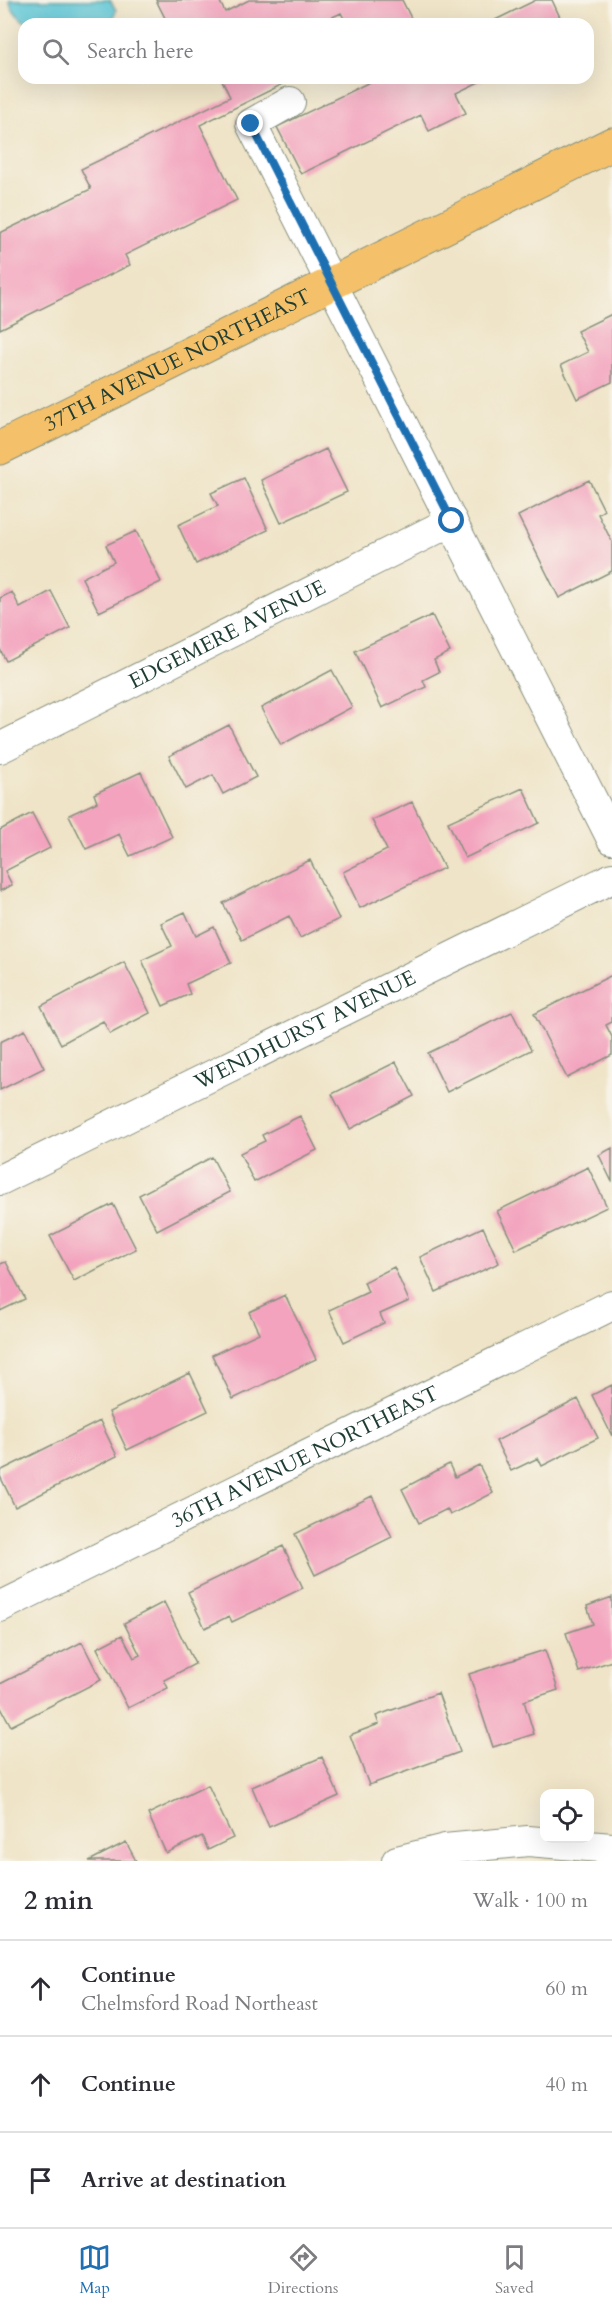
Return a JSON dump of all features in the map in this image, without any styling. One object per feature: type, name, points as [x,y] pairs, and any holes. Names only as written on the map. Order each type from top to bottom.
[{"type":"main road","name":"37TH AVENUE NORTHEAST","points":[[0,448],[612,144]]},
{"type":"street","points":[[290,102],[251,124],[612,839]]},
{"type":"street","name":"EDGEMERE AVENUE","points":[[0,748],[452,521]]},
{"type":"street","name":"WENDHURST AVENUE","points":[[0,1180],[612,878]]},
{"type":"street","name":"36TH AVENUE NORTHEAST","points":[[0,1607],[612,1305]]},
{"type":"street","points":[[398,1861],[445,1849],[528,1841],[612,1848]]},
{"type":"water","points":[[9,0],[110,0],[116,10],[114,18],[20,18]]},
{"type":"building","points":[[156,0],[224,0],[220,2],[225,12],[249,0],[402,0],[411,18],[344,18],[341,13],[331,18],[165,18]]},
{"type":"building","points":[[536,0],[552,0],[560,18],[499,18]]},
{"type":"building","points":[[224,84],[283,84],[200,125],[237,200],[125,255],[130,265],[0,329],[0,233],[91,189],[81,169],[230,97]]},
{"type":"building","points":[[366,84],[475,84],[456,93],[466,113],[429,131],[421,115],[301,174],[277,127]]},
{"type":"building","points":[[612,314],[612,382],[577,399],[561,365],[588,352],[577,331]]},
{"type":"building","points":[[326,449],[347,492],[281,523],[261,480]]},
{"type":"building","points":[[244,478],[268,530],[196,564],[178,525],[218,506],[211,493]]},
{"type":"building","points":[[589,480],[604,510],[598,514],[612,542],[612,571],[559,598],[518,516]]},
{"type":"building","points":[[136,531],[161,582],[99,612],[82,578],[114,562],[106,545]]},
{"type":"building","points":[[51,591],[70,628],[6,661],[0,649],[0,598],[12,592],[20,608]]},
{"type":"building","points":[[432,615],[450,652],[434,660],[439,672],[423,680],[426,687],[382,708],[355,651]]},
{"type":"building","points":[[332,670],[352,707],[281,745],[261,708]]},
{"type":"building","points":[[229,725],[256,777],[223,794],[213,775],[186,789],[169,756]]},
{"type":"building","points":[[141,772],[172,837],[130,856],[119,834],[86,849],[69,815],[97,802],[94,794]]},
{"type":"building","points":[[523,788],[539,823],[465,858],[448,822]]},
{"type":"building","points":[[412,802],[444,868],[360,908],[343,872],[387,850],[372,820]]},
{"type":"building","points":[[32,813],[50,848],[5,871],[12,885],[0,891],[0,830]]},
{"type":"building","points":[[310,860],[339,919],[300,938],[289,916],[242,940],[223,903]]},
{"type":"building","points":[[185,912],[196,936],[214,927],[231,963],[186,984],[190,994],[163,1006],[142,960],[172,946],[161,923]]},
{"type":"building","points":[[124,962],[150,1013],[110,1034],[103,1021],[61,1044],[41,1006]]},
{"type":"building","points":[[612,975],[612,1022],[606,1025],[612,1037],[612,1055],[567,1078],[534,1014]]},
{"type":"building","points":[[512,1012],[531,1050],[447,1092],[428,1053]]},
{"type":"building","points":[[25,1030],[44,1068],[0,1090],[0,1042]]},
{"type":"building","points":[[396,1062],[414,1096],[350,1129],[332,1094]]},
{"type":"building","points":[[300,1116],[317,1150],[254,1182],[240,1153],[265,1141],[262,1135]]},
{"type":"building","points":[[612,1148],[612,1182],[599,1155]]},
{"type":"building","points":[[212,1157],[230,1192],[157,1230],[139,1195]]},
{"type":"building","points":[[588,1167],[607,1207],[516,1250],[497,1211]]},
{"type":"building","points":[[113,1204],[136,1249],[74,1281],[50,1236]]},
{"type":"building","points":[[483,1227],[499,1263],[436,1292],[420,1257]]},
{"type":"building","points":[[6,1262],[25,1299],[0,1311],[0,1264]]},
{"type":"building","points":[[394,1267],[409,1301],[380,1314],[384,1323],[344,1342],[329,1310],[368,1292],[364,1282]]},
{"type":"building","points":[[285,1295],[316,1359],[233,1399],[212,1355],[259,1333],[249,1312]]},
{"type":"building","points":[[190,1373],[208,1411],[127,1450],[109,1412]]},
{"type":"building","points":[[612,1385],[612,1436],[592,1395]]},
{"type":"building","points":[[578,1399],[598,1438],[542,1466],[538,1458],[511,1471],[496,1441]]},
{"type":"building","points":[[100,1421],[117,1456],[15,1507],[0,1476],[0,1471]]},
{"type":"building","points":[[449,1464],[455,1477],[479,1465],[493,1493],[450,1515],[447,1509],[419,1523],[402,1489]]},
{"type":"building","points":[[372,1496],[392,1537],[315,1575],[295,1534]]},
{"type":"building","points":[[283,1546],[303,1588],[232,1622],[229,1616],[205,1628],[188,1592]]},
{"type":"building","points":[[612,1597],[612,1661],[579,1672],[566,1633],[593,1624],[587,1606]]},
{"type":"building","points":[[164,1602],[195,1664],[164,1680],[168,1688],[128,1708],[97,1648],[122,1635],[134,1658],[140,1655],[124,1623]]},
{"type":"building","points":[[82,1642],[101,1680],[11,1726],[0,1706],[0,1684]]},
{"type":"building","points":[[545,1650],[558,1690],[524,1701],[534,1734],[493,1747],[469,1674]]},
{"type":"building","points":[[438,1693],[460,1752],[369,1785],[350,1735],[379,1724],[376,1716]]},
{"type":"building","points":[[322,1757],[339,1796],[269,1827],[252,1787]]},
{"type":"building","points":[[208,1785],[233,1838],[208,1850],[202,1836],[166,1853],[148,1814]]},
{"type":"building","points":[[126,1842],[136,1861],[89,1861]]},
{"type":"route","points":[[251,124],[452,521]]}]
